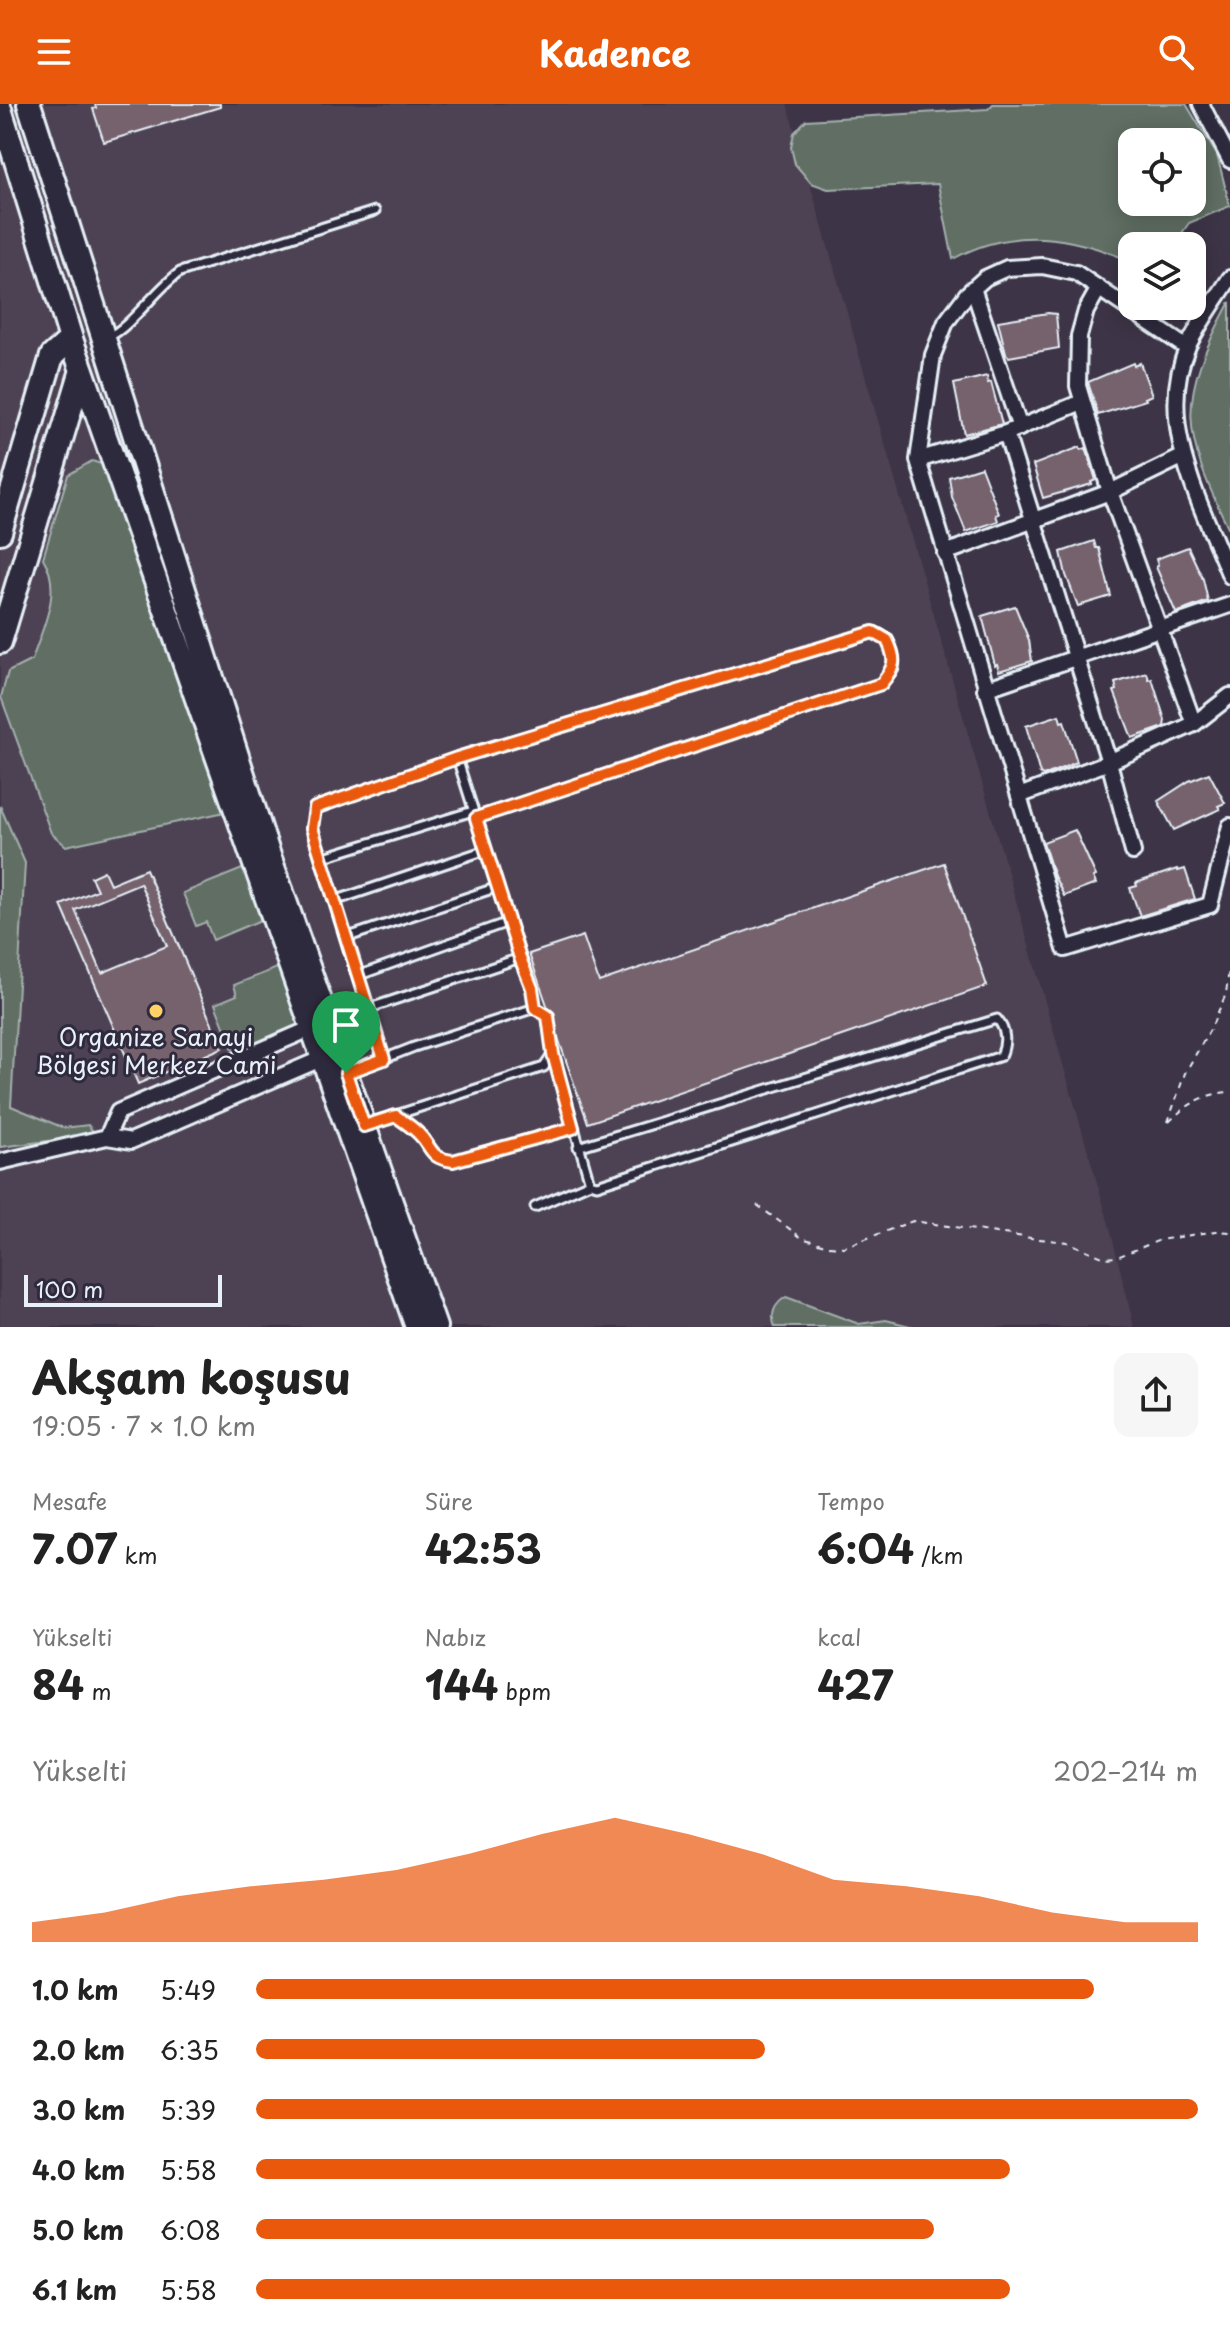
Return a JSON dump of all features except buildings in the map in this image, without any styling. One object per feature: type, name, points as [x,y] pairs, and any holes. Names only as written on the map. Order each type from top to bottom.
[{"type":"street","points":[[29,104],[268,853],[435,1327]]},
{"type":"street","points":[[1201,104],[1230,160]]},
{"type":"street","points":[[0,109],[71,339],[417,1327]]},
{"type":"street","points":[[1187,348],[1076,273],[1042,266],[1007,268],[985,278],[973,288],[946,322],[933,355],[918,460],[1065,949],[1210,905],[1230,826]]},
{"type":"street","points":[[1230,278],[1187,348],[1175,400],[1182,457],[1230,576]]},
{"type":"street","points":[[973,288],[1013,430],[1033,522],[1077,656],[1133,852]]},
{"type":"street","points":[[1099,288],[1086,311],[1079,336],[1076,370],[1082,402],[1157,628],[1194,724]]},
{"type":"street","points":[[0,532],[52,356],[71,339]]},
{"type":"street","points":[[0,642],[82,370]]},
{"type":"street","points":[[918,460],[1013,430],[1082,402]]},
{"type":"street","points":[[945,553],[1110,492],[1182,457]]},
{"type":"street","points":[[985,689],[1230,605]]},
{"type":"street","points":[[1019,796],[1109,762],[1194,724],[1230,696]]},
{"type":"street","points":[[107,1137],[118,1112],[312,1028]]},
{"type":"street","points":[[0,1162],[107,1137],[131,1141],[323,1058]]},
{"type":"lane","points":[[103,340],[123,328],[162,285],[180,272],[375,211]]},
{"type":"lane","points":[[321,858],[475,814],[881,684],[894,669],[893,652],[887,640],[873,632],[457,758],[315,808],[312,828],[321,858],[334,901],[345,938],[357,976],[365,1004],[384,1059]]},
{"type":"lane","points":[[457,758],[532,988],[535,1008],[548,1016],[553,1054],[590,1183]]},
{"type":"lane","points":[[334,901],[486,850]]},
{"type":"lane","points":[[345,938],[498,887]]},
{"type":"lane","points":[[357,976],[508,922]]},
{"type":"lane","points":[[365,1004],[373,1007],[520,958]]},
{"type":"lane","points":[[346,1073],[535,1008]]},
{"type":"lane","points":[[535,1207],[590,1183],[612,1183],[1001,1056],[1004,1049],[1003,1026],[997,1019],[578,1147]]},
{"type":"lane","points":[[364,1126],[544,1067],[553,1054]]},
{"type":"lane","points":[[396,1116],[420,1135],[431,1152],[440,1159],[453,1161],[573,1128]]},
{"type":"path","points":[[1230,961],[1226,994],[1185,1073],[1168,1122],[1183,1108],[1201,1098],[1230,1092]]},
{"type":"path","points":[[757,1205],[802,1238],[844,1247],[913,1221],[1050,1238],[1105,1258],[1117,1257],[1160,1240],[1216,1231],[1230,1232]]},
{"type":"shaded area","points":[[0,104],[787,104],[1110,1228],[1134,1327],[0,1327]]},
{"type":"green space","points":[[993,104],[1186,104],[1201,128],[1118,128],[1118,216],[1206,216],[1189,223],[1183,232],[1118,232],[1118,256],[1065,240],[1020,238],[997,242],[953,259],[938,184],[828,189],[811,183],[795,164],[791,147],[794,133],[806,120],[988,109]]},
{"type":"green space","points":[[1206,137],[1217,155],[1230,206],[1206,216]]},
{"type":"green space","points":[[1230,302],[1230,531],[1202,467],[1191,416],[1200,365]]},
{"type":"green space","points":[[92,461],[104,465],[225,812],[66,846],[51,833],[1,697],[8,672],[32,660],[46,621],[51,583],[43,558],[68,475]]},
{"type":"green space","points":[[0,806],[25,863],[11,1106],[64,1128],[88,1125],[93,1131],[87,1136],[0,1147]]},
{"type":"green space","points":[[247,867],[268,917],[213,940],[206,922],[196,926],[183,893]]},
{"type":"green space","points":[[282,966],[304,1024],[234,1052],[215,1004],[237,995],[234,985]]},
{"type":"green space","points":[[786,1297],[859,1324],[886,1320],[914,1327],[775,1327],[774,1310]]},
{"type":"place","name":"Organize Sanayi Bölgesi Merkez Cami","points":[[156,1011]]},
{"type":"route","points":[[873,632],[887,640],[895,659],[894,669],[881,684],[476,818],[532,988],[535,1008],[548,1016],[553,1054],[573,1128],[464,1159],[440,1159],[431,1152],[420,1135],[396,1116],[364,1126],[346,1073],[384,1059],[312,828],[311,816],[315,808],[457,758],[873,632]]}]
